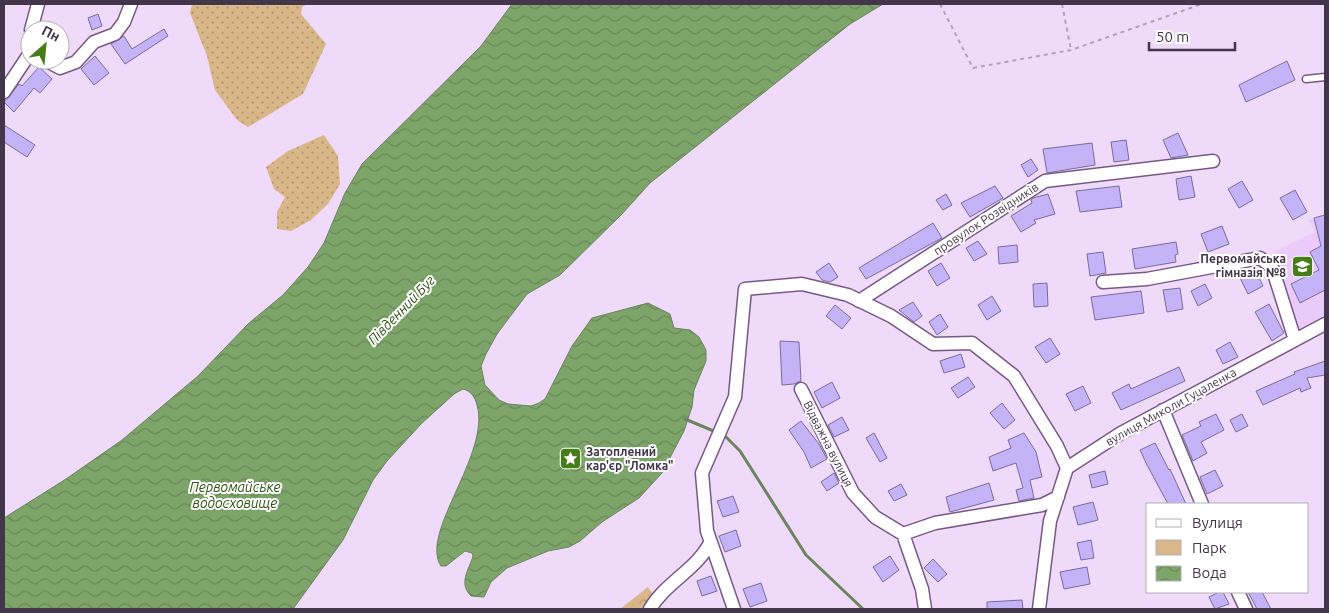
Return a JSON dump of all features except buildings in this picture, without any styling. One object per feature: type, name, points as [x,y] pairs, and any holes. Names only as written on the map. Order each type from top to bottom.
[{"type":"street","points":[[33,20],[38,4]]},
{"type":"street","points":[[70,64],[76,62],[94,42],[116,34],[124,22],[131,4]]},
{"type":"street","points":[[4,92],[20,67]]},
{"type":"street","name":"провулок Розвідників","points":[[860,301],[1045,181],[1213,161]]},
{"type":"street","points":[[1103,282],[1147,279],[1260,258],[1272,267],[1295,340]]},
{"type":"street","points":[[734,609],[710,543],[702,473],[735,397],[745,289],[802,284],[848,295],[891,316],[933,344],[972,343],[1014,376],[1057,446],[1067,468],[1050,521],[1038,609]]},
{"type":"street","name":"вулиця Миколи Гуцаленка","points":[[1067,468],[1121,433],[1325,324]]},
{"type":"street","name":"Відважна вулиця","points":[[801,389],[853,493],[875,517],[904,534]]},
{"type":"street","points":[[1163,410],[1202,503]]},
{"type":"street","points":[[925,609],[922,589],[904,534],[935,523],[1042,504],[1058,497]]},
{"type":"street","points":[[650,609],[657,597],[704,553],[710,543]]},
{"type":"street","points":[[1238,593],[1246,609]]},
{"type":"lane","points":[[1306,79],[1325,77]]},
{"type":"path","points":[[940,4],[973,68],[1071,50],[1202,4]]},
{"type":"path","points":[[1062,4],[1071,50]]},
{"type":"shaded area","name":"Первомайська гімназія №8","points":[[1325,215],[1325,318],[1303,330],[1297,326],[1280,281],[1276,251],[1315,232],[1309,220]]},
{"type":"green space","points":[[192,4],[307,4],[302,7],[301,14],[326,44],[303,94],[248,127],[237,120],[215,90],[207,56],[190,13]]},
{"type":"green space","points":[[324,135],[338,156],[340,184],[328,204],[311,220],[291,231],[277,229],[277,212],[285,197],[274,189],[266,167],[288,151]]},
{"type":"green space","points":[[648,587],[653,594],[645,609],[620,609]]},
{"type":"water","name":"Первомайське водосховище","points":[[512,4],[883,4],[850,24],[650,183],[622,214],[560,275],[527,294],[497,334],[486,354],[481,366],[485,385],[499,400],[508,404],[531,406],[545,399],[572,346],[592,318],[648,303],[670,314],[674,328],[690,330],[699,337],[706,350],[706,361],[694,390],[692,407],[684,431],[662,473],[639,498],[602,522],[580,541],[569,547],[548,551],[507,568],[491,582],[484,597],[471,596],[465,586],[465,581],[473,556],[472,553],[465,551],[446,566],[441,566],[437,552],[439,534],[446,513],[466,469],[479,425],[475,399],[463,389],[454,394],[421,424],[387,461],[373,480],[343,540],[293,609],[4,609],[4,518],[66,479],[122,440],[198,376],[249,323],[283,295],[308,267],[324,243],[345,193],[362,164],[481,46]]},
{"type":"waterway","points":[[685,419],[716,432]]},
{"type":"waterway","points":[[724,435],[740,451],[806,555],[863,609]]},
{"type":"place","name":"Первомайська гімназія №8","points":[[1302,266]]},
{"type":"place","name":"Затоплений кар'єр \"Ломка\"","points":[[570,459]]},
{"type":"water label","name":"Південний Буг","points":[[401,310]]}]
